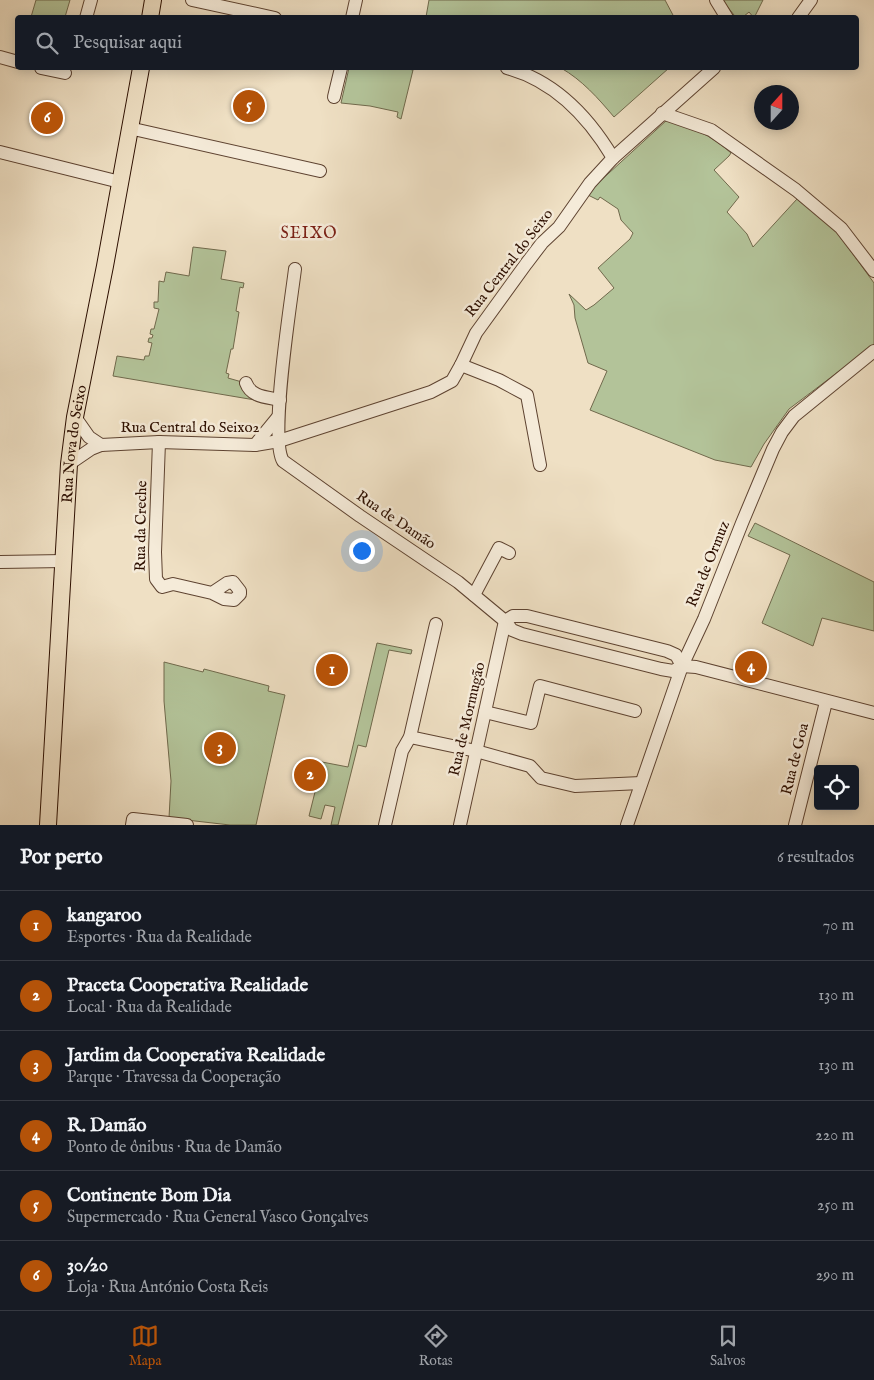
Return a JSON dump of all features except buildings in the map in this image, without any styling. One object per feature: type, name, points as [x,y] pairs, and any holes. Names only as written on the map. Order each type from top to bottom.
[{"type":"main road","points":[[150,15],[153,0]]},
{"type":"main road","name":"Rua Nova do Seixo","points":[[48,825],[69,464],[75,416],[141,70]]},
{"type":"street","points":[[87,15],[91,0]]},
{"type":"street","points":[[192,0],[261,15]]},
{"type":"street","points":[[353,15],[356,0]]},
{"type":"street","points":[[716,0],[726,15]]},
{"type":"street","points":[[800,15],[811,0]]},
{"type":"street","points":[[0,57],[15,61]]},
{"type":"street","points":[[51,70],[65,73]]},
{"type":"street","points":[[334,97],[341,70]]},
{"type":"street","points":[[513,70],[532,76],[560,94],[593,128],[613,158]]},
{"type":"street","name":"Rua Central do Seixo","points":[[279,441],[431,392],[452,381],[476,333],[542,243],[559,226],[590,184],[613,158],[712,70]]},
{"type":"street","points":[[662,113],[711,130],[796,190],[841,228],[874,271]]},
{"type":"street","points":[[130,128],[320,172]]},
{"type":"street","points":[[0,152],[120,182]]},
{"type":"street","name":"Rua de Damão","points":[[295,269],[278,416],[280,455],[283,461],[458,582],[505,621],[512,630],[661,669],[673,671],[682,666],[696,667],[874,713]]},
{"type":"street","name":"Rua de Ormuz","points":[[627,825],[682,666],[704,619],[773,449],[782,432],[794,416],[874,351]]},
{"type":"street","points":[[461,365],[499,380],[527,395],[540,465]]},
{"type":"street","points":[[246,383],[252,392],[260,396],[280,400]]},
{"type":"street","name":"Rua Central do Seixo2","points":[[75,416],[89,437],[101,445]]},
{"type":"street","points":[[255,445],[278,416]]},
{"type":"street","name":"Rua Central do Seixo2","points":[[69,464],[91,449],[101,445],[159,442],[255,445],[279,441]]},
{"type":"street","name":"Rua da Creche","points":[[159,442],[155,552],[156,579],[162,587],[173,584],[212,593]]},
{"type":"street","points":[[474,595],[500,548],[509,553]]},
{"type":"street","points":[[0,562],[64,560]]},
{"type":"street","points":[[505,621],[513,616],[527,616],[667,651],[676,655],[682,666]]},
{"type":"street","name":"Rua de Mormugão","points":[[460,825],[505,621]]},
{"type":"street","points":[[385,825],[402,751],[410,737],[436,624]]},
{"type":"street","points":[[485,712],[531,723],[540,686],[635,711]]},
{"type":"street","name":"Rua de Goa","points":[[795,825],[826,702]]},
{"type":"street","points":[[410,737],[476,751],[530,766],[540,778],[575,786],[642,783]]},
{"type":"street","points":[[132,825],[133,819],[187,825]]},
{"type":"green space","points":[[36,0],[70,0],[66,15],[32,15]]},
{"type":"green space","points":[[429,0],[665,0],[673,15],[426,15]]},
{"type":"green space","points":[[722,0],[763,0],[756,15],[752,15],[749,12],[745,15],[734,15]]},
{"type":"green space","points":[[349,70],[413,70],[401,119],[397,117],[398,112],[370,106],[341,103]]},
{"type":"green space","points":[[564,70],[667,70],[614,117],[596,96]]},
{"type":"green space","points":[[667,120],[701,132],[731,153],[714,170],[739,197],[727,212],[747,234],[753,247],[797,199],[834,228],[874,283],[874,346],[851,365],[838,372],[789,409],[764,444],[751,467],[715,460],[590,410],[607,371],[588,363],[575,318],[574,305],[569,294],[586,310],[614,288],[598,268],[630,239],[633,233],[621,220],[618,209],[600,197],[598,200],[586,194]]},
{"type":"green space","points":[[193,247],[226,251],[221,279],[244,283],[243,288],[240,287],[236,311],[239,312],[233,349],[231,349],[226,373],[229,374],[228,378],[242,382],[255,400],[113,376],[117,356],[144,360],[145,356],[149,356],[152,343],[148,342],[149,338],[152,338],[153,335],[150,334],[151,329],[154,329],[159,309],[154,308],[154,302],[158,302],[159,281],[164,282],[166,272],[189,276]]},
{"type":"green space","points":[[755,523],[874,582],[874,631],[822,618],[813,646],[762,623],[790,555],[748,536]]},
{"type":"green space","points":[[377,643],[412,650],[411,654],[389,650],[366,747],[358,745],[338,825],[331,825],[335,807],[325,805],[321,819],[309,816],[322,762],[348,767]]},
{"type":"green space","points":[[164,662],[203,672],[204,669],[269,686],[268,691],[285,695],[256,825],[230,825],[169,818],[171,781],[164,701]]},
{"type":"place","name":"Continente Bom Dia","points":[[249,106]]},
{"type":"place","name":"30/20","points":[[47,118]]},
{"type":"place","name":"R. Damão","points":[[751,667]]},
{"type":"place","name":"kangaroo","points":[[332,670]]},
{"type":"place","name":"Jardim da Cooperativa Realidade","points":[[220,748]]},
{"type":"place","name":"Praceta Cooperativa Realidade","points":[[310,775]]},
{"type":"district","name":"SEIXO","points":[[309,234]]}]
